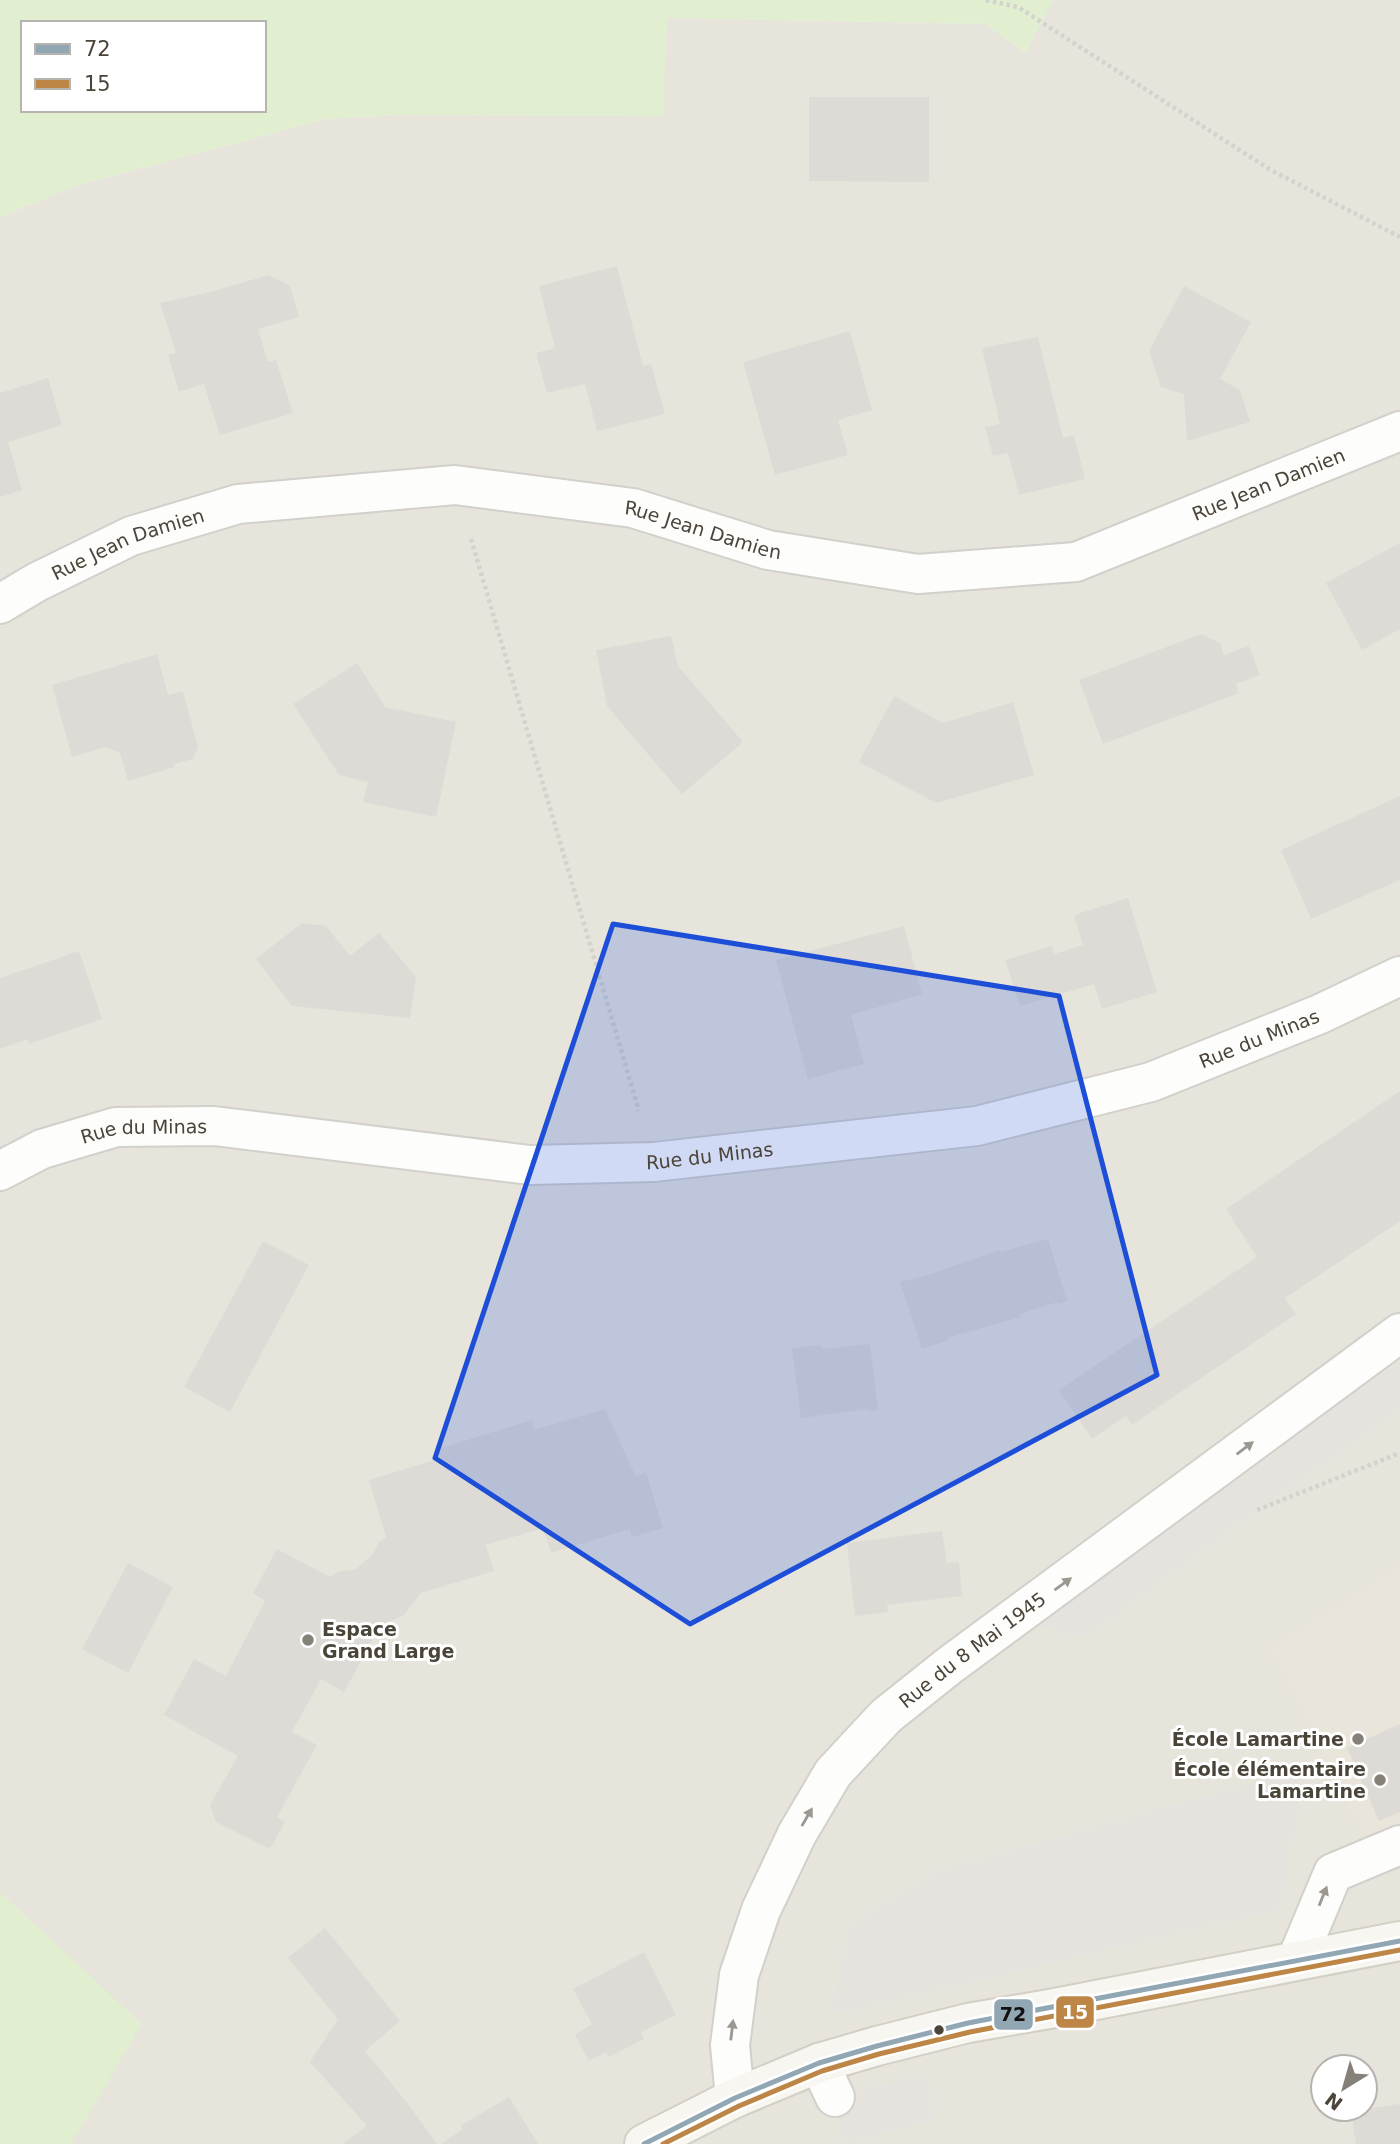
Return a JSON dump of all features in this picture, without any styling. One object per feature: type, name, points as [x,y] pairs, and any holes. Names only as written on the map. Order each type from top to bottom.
[{"type":"main road","points":[[643,2144],[735,2098],[818,2063],[968,2023],[1400,1941]]},
{"type":"street","name":"Rue Jean Damien","points":[[0,604],[37,582],[131,536],[237,504],[455,485],[633,508],[768,550],[918,574],[1076,562],[1400,431]]},
{"type":"street","name":"Rue du Minas","points":[[0,1171],[42,1149],[116,1127],[214,1126],[530,1165],[654,1162],[977,1126],[1151,1082],[1320,1014],[1400,976]]},
{"type":"street","name":"Rue du 8 Mai 1945","points":[[735,2098],[730,2045],[739,1975],[761,1910],[797,1835],[833,1773],[886,1716],[950,1665],[1400,1333]]},
{"type":"street","points":[[1297,1959],[1332,1873],[1400,1845]]},
{"type":"street","points":[[818,2063],[835,2097]]},
{"type":"path","points":[[986,0],[1018,7],[1269,169],[1400,237]]},
{"type":"path","points":[[455,485],[654,1162]]},
{"type":"path","points":[[1257,1510],[1400,1453]]},
{"type":"highlighted area","points":[[613,924],[1059,996],[1157,1375],[690,1624],[435,1458]]},
{"type":"shaded area","points":[[1053,0],[1400,0],[1400,2144],[0,2144],[0,217],[78,185],[326,119],[397,115],[662,116],[667,18],[986,24],[1025,53]]},
{"type":"shaded area","points":[[1400,1362],[1400,1410],[1257,1510],[1084,1638],[1036,1625],[1239,1467]]},
{"type":"shaded area","name":"École Lamartine","points":[[1400,1566],[1400,1832],[1369,1845],[1271,1647]]},
{"type":"shaded area","points":[[1305,1769],[1280,1909],[830,2015],[850,1926],[940,1870]]},
{"type":"shaded area","points":[[927,2073],[933,2120],[844,2144],[835,2097]]},
{"type":"green space","points":[[0,0],[1053,0],[1025,53],[986,24],[667,18],[663,116],[397,115],[326,119],[78,185],[0,217]]},
{"type":"green space","points":[[0,1892],[142,2024],[71,2144],[0,2144]]},
{"type":"building","points":[[809,97],[929,97],[929,182],[809,181]]},
{"type":"building","points":[[617,266],[643,366],[651,364],[665,414],[597,431],[585,384],[547,393],[536,353],[555,348],[539,286]]},
{"type":"building","points":[[269,275],[290,286],[299,317],[258,329],[268,362],[276,360],[293,413],[220,435],[204,384],[179,392],[168,355],[176,353],[160,303]]},
{"type":"building","points":[[1184,286],[1251,322],[1220,379],[1240,390],[1250,422],[1187,441],[1184,394],[1161,387],[1149,351]]},
{"type":"building","points":[[850,331],[872,410],[838,420],[848,455],[775,475],[743,362]]},
{"type":"building","points":[[1038,337],[1063,438],[1074,435],[1085,479],[1019,495],[1008,453],[993,456],[985,427],[1000,424],[982,348]]},
{"type":"building","points":[[48,378],[62,425],[8,442],[22,490],[0,497],[0,393]]},
{"type":"building","points":[[1400,543],[1400,629],[1362,650],[1326,583]]},
{"type":"building","points":[[1201,634],[1220,643],[1224,655],[1249,646],[1260,675],[1236,684],[1239,693],[1103,744],[1079,680]]},
{"type":"building","points":[[671,636],[678,666],[743,742],[682,794],[607,706],[596,650]]},
{"type":"building","points":[[157,654],[168,695],[183,691],[198,747],[193,759],[128,781],[120,753],[106,747],[72,757],[52,685]]},
{"type":"building","points":[[357,663],[385,707],[456,722],[436,817],[363,802],[368,782],[339,775],[293,704]]},
{"type":"building","points":[[894,696],[943,723],[1013,702],[1034,775],[936,803],[859,762]]},
{"type":"building","points":[[1400,796],[1400,880],[1311,919],[1281,850]]},
{"type":"building","points":[[1128,898],[1157,992],[1102,1009],[1094,984],[1020,1006],[1005,960],[1052,946],[1054,954],[1083,945],[1074,915]]},
{"type":"building","points":[[302,923],[326,926],[350,956],[379,933],[416,977],[410,1018],[292,1006],[256,959]]},
{"type":"building","points":[[904,926],[922,994],[851,1015],[864,1064],[808,1079],[776,960]]},
{"type":"building","points":[[79,951],[102,1019],[29,1044],[28,1039],[0,1049],[0,978]]},
{"type":"building","points":[[1400,1091],[1400,1221],[1285,1298],[1296,1314],[1132,1425],[1126,1416],[1092,1439],[1059,1390],[1257,1257],[1226,1209]]},
{"type":"building","points":[[1048,1239],[1067,1301],[947,1338],[948,1340],[922,1349],[900,1282],[999,1250],[1000,1252]]},
{"type":"building","points":[[263,1241],[309,1265],[230,1412],[184,1387]]},
{"type":"building","points":[[870,1344],[878,1410],[801,1418],[792,1348],[821,1345],[822,1349]]},
{"type":"building","name":"Espace Grand Large","points":[[605,1409],[636,1477],[646,1472],[663,1528],[632,1537],[630,1529],[551,1553],[543,1528],[486,1545],[494,1571],[421,1593],[404,1615],[380,1626],[344,1692],[321,1679],[292,1732],[317,1745],[277,1817],[285,1822],[270,1849],[216,1822],[210,1805],[238,1756],[164,1715],[194,1659],[226,1676],[265,1601],[253,1593],[277,1549],[330,1577],[337,1572],[356,1569],[373,1554],[379,1542],[386,1537],[369,1480],[441,1458],[438,1449],[532,1420],[534,1430]]},
{"type":"building","points":[[942,1531],[947,1563],[959,1562],[962,1596],[887,1605],[888,1612],[855,1616],[847,1543]]},
{"type":"building","points":[[128,1563],[173,1587],[128,1673],[82,1649]]},
{"type":"building","name":"École élémentaire Lamartine","points":[[1400,1724],[1400,1812],[1379,1821],[1347,1748]]},
{"type":"building","points":[[325,1928],[400,2021],[365,2051],[437,2144],[342,2144],[367,2126],[310,2062],[338,2019],[288,1958]]},
{"type":"building","points":[[644,1952],[676,2015],[641,2032],[644,2039],[609,2057],[606,2052],[589,2061],[575,2035],[592,2024],[573,1989]]},
{"type":"building","points":[[509,2097],[538,2144],[441,2144],[463,2129],[460,2126]]},
{"type":"building","points":[[1400,2104],[1400,2144],[1356,2144],[1353,2123],[1379,2123],[1379,2107]]},
{"type":"transit line","name":"72","points":[[644,2144],[735,2098],[819,2063],[877,2046],[968,2023],[1400,1941]]},
{"type":"transit line","name":"15","points":[[663,2144],[739,2106],[822,2071],[879,2054],[970,2032],[1400,1950]]},
{"type":"place","name":"Espace Grand Large","points":[[308,1640]]},
{"type":"place","name":"École Lamartine","points":[[1358,1739]]},
{"type":"place","name":"École élémentaire Lamartine","points":[[1380,1780]]}]
